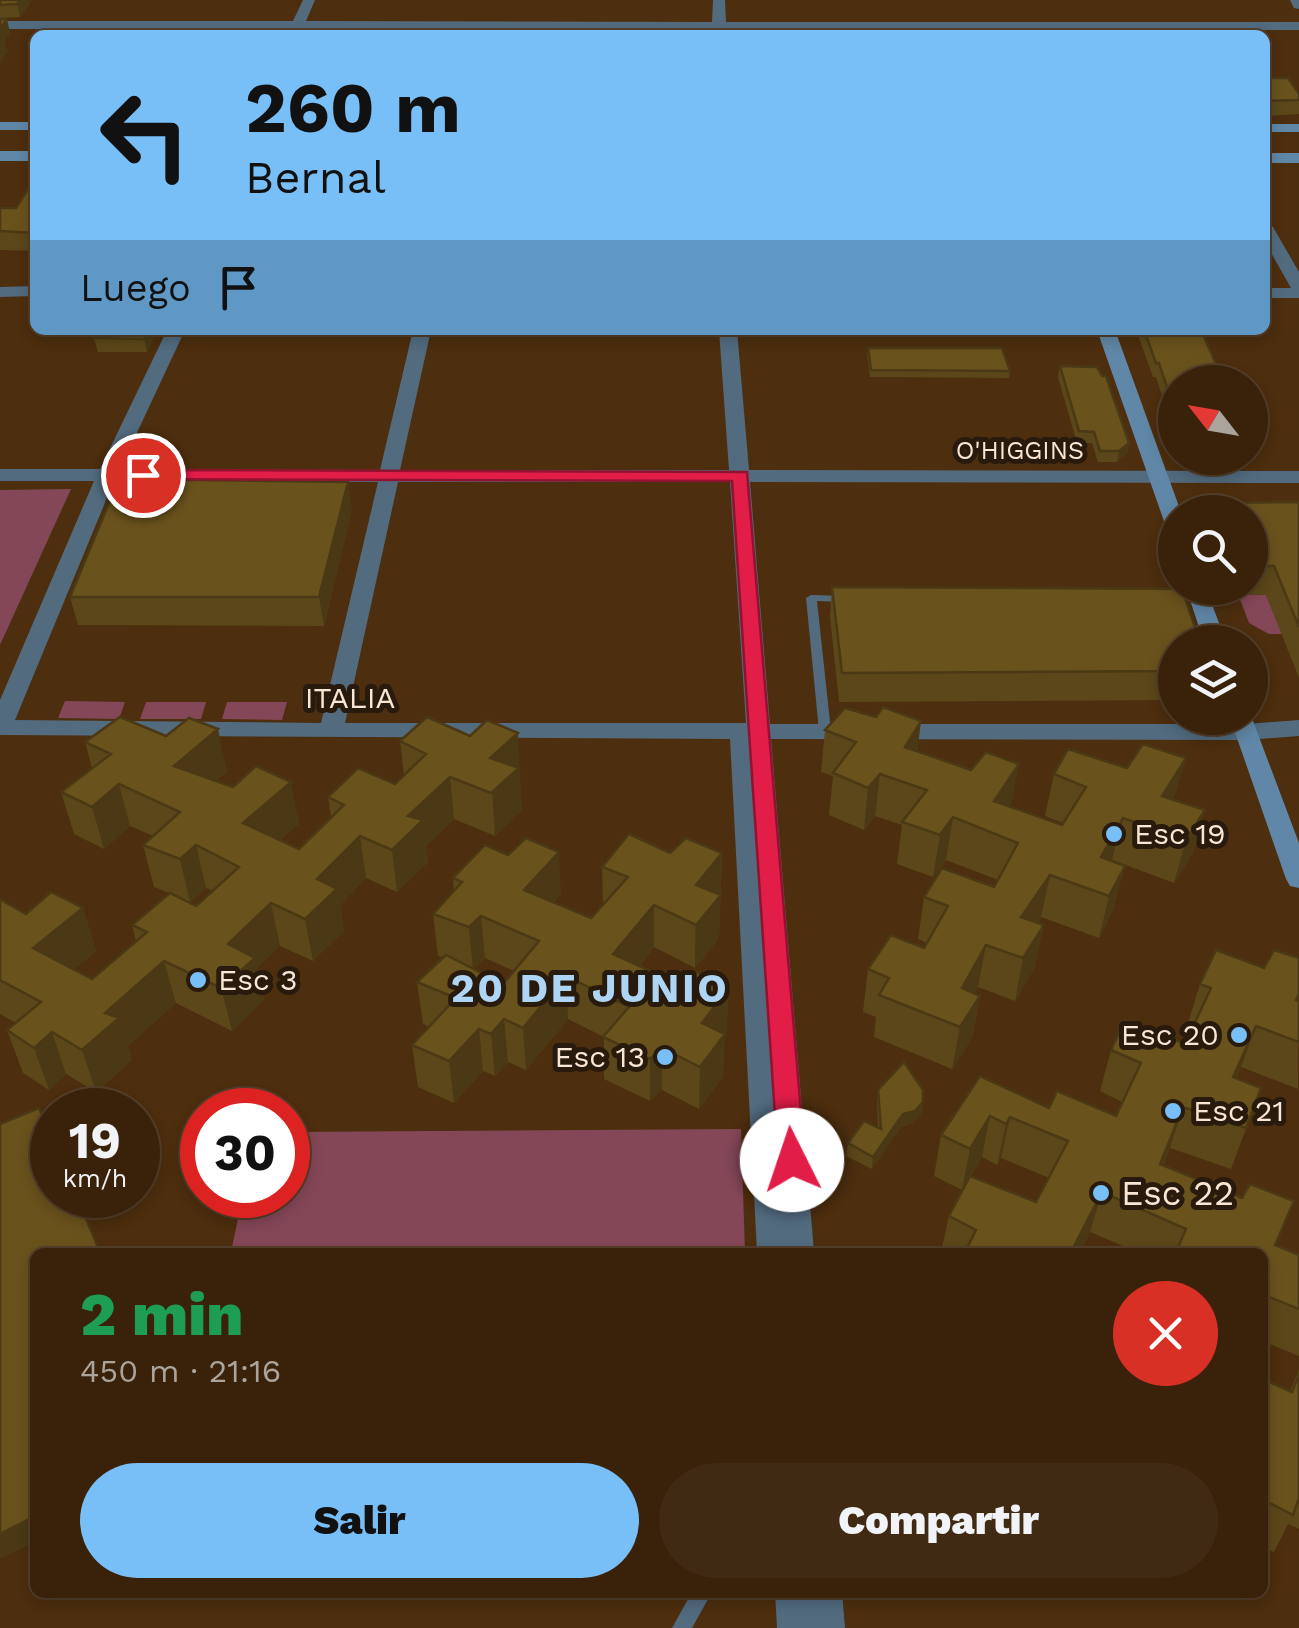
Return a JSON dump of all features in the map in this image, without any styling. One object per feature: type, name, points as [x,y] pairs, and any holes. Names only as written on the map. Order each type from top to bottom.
[{"type":"main road","points":[[0,126],[30,126]]},
{"type":"main road","points":[[1270,128],[1299,128]]},
{"type":"main road","points":[[0,156],[30,156]]},
{"type":"main road","points":[[1270,158],[1299,158]]},
{"type":"main road","points":[[1108,335],[1165,495]]},
{"type":"main road","points":[[1249,735],[1286,824],[1299,879]]},
{"type":"street","points":[[296,30],[308,0]]},
{"type":"street","points":[[719,0],[720,30]]},
{"type":"street","points":[[0,25],[296,30],[483,26],[720,30],[994,24],[1299,26]]},
{"type":"street","points":[[1270,236],[1299,290],[1270,293]]},
{"type":"street","points":[[0,292],[30,291]]},
{"type":"street","points":[[0,726],[106,475],[174,335]]},
{"type":"street","points":[[332,730],[421,335]]},
{"type":"street","points":[[728,335],[785,1246]]},
{"type":"street","name":"O'HIGGINS","points":[[0,475],[1299,477]]},
{"type":"street","name":"ITALIA","points":[[0,726],[45,730],[751,731],[1158,726]]},
{"type":"street","name":"ITALIA","points":[[1268,726],[1299,728]]},
{"type":"street","points":[[794,1598],[796,1628]]},
{"type":"street","points":[[824,1598],[826,1628]]},
{"type":"lane","points":[[825,731],[811,598],[867,599]]},
{"type":"lane","points":[[681,1628],[699,1598]]},
{"type":"shaded area","points":[[71,489],[0,645],[0,490]]},
{"type":"shaded area","points":[[1268,600],[1282,634],[1268,633],[1268,625],[1249,623],[1242,605],[1268,605]]},
{"type":"shaded area","points":[[65,701],[125,702],[119,719],[58,718]]},
{"type":"shaded area","points":[[146,702],[206,702],[201,719],[140,719]]},
{"type":"shaded area","points":[[227,702],[287,702],[282,720],[222,719]]},
{"type":"shaded area","points":[[741,1129],[745,1248],[232,1248],[238,1218],[310,1218],[310,1132]]},
{"type":"building","points":[[0,0],[20,0],[17,4],[0,5]]},
{"type":"building","points":[[1270,78],[1288,78],[1299,100],[1270,101]]},
{"type":"building","points":[[30,186],[30,233],[0,231],[0,208],[16,208]]},
{"type":"building","points":[[96,335],[146,335],[144,339],[94,338]]},
{"type":"building","points":[[1146,335],[1203,335],[1216,365],[1160,365]]},
{"type":"building","points":[[868,348],[1002,348],[1010,371],[871,370]]},
{"type":"building","points":[[1060,366],[1097,367],[1106,376],[1129,443],[1119,451],[1100,451],[1094,432],[1079,431]]},
{"type":"building","points":[[119,479],[348,482],[319,597],[70,597]]},
{"type":"building","points":[[1268,502],[1299,502],[1299,627],[1274,566],[1268,566]]},
{"type":"building","points":[[832,587],[1158,589],[1158,605],[1187,605],[1194,625],[1158,625],[1158,671],[842,673]]},
{"type":"building","points":[[883,707],[921,721],[905,747],[971,770],[986,752],[1019,764],[994,801],[1062,825],[1086,787],[1054,774],[1068,749],[1127,768],[1143,744],[1186,758],[1162,796],[1205,810],[1186,840],[1123,818],[1101,857],[1125,866],[1109,896],[1050,875],[1021,917],[1044,925],[1023,958],[986,945],[962,988],[980,996],[960,1027],[879,995],[889,978],[868,969],[891,935],[924,948],[948,906],[924,897],[942,868],[994,887],[1018,843],[953,817],[940,835],[902,822],[927,790],[880,774],[868,788],[833,773],[856,742],[825,730],[845,708],[876,717]]},
{"type":"building","points":[[120,717],[166,736],[189,718],[218,729],[174,766],[233,787],[256,766],[291,782],[243,823],[299,849],[344,805],[328,797],[358,768],[395,784],[426,754],[400,741],[427,717],[470,736],[487,720],[518,733],[490,758],[519,768],[491,793],[450,777],[408,816],[423,820],[392,850],[360,836],[317,879],[337,889],[305,919],[271,903],[228,944],[255,958],[221,988],[164,961],[105,1013],[119,1018],[82,1050],[52,1032],[34,1048],[7,1030],[41,1002],[0,980],[0,899],[26,914],[51,892],[83,908],[33,948],[92,979],[147,932],[132,925],[170,893],[196,906],[239,867],[196,845],[180,859],[143,845],[180,812],[119,784],[92,807],[61,792],[111,754],[85,742]]},
{"type":"building","points":[[629,834],[670,853],[686,838],[722,853],[696,885],[721,895],[696,925],[654,905],[613,954],[683,986],[695,971],[729,987],[702,1023],[725,1034],[700,1067],[662,1048],[650,1059],[603,1037],[629,1007],[566,976],[523,1028],[504,1019],[491,1034],[479,1029],[449,1061],[412,1045],[456,998],[417,982],[446,955],[503,984],[539,941],[481,916],[469,927],[433,914],[462,882],[453,878],[485,845],[508,855],[526,838],[559,852],[524,890],[591,918],[628,877],[602,867]]},
{"type":"building","points":[[1216,950],[1264,968],[1274,950],[1299,958],[1299,1042],[1256,1026],[1233,1077],[1261,1088],[1246,1128],[1183,1107],[1160,1164],[1242,1198],[1250,1184],[1294,1201],[1275,1245],[1299,1255],[1299,1309],[1268,1296],[1268,1248],[1178,1248],[1186,1229],[1102,1192],[1073,1248],[967,1248],[976,1230],[949,1216],[970,1176],[1036,1202],[1068,1141],[1010,1117],[1006,1124],[990,1116],[970,1149],[941,1135],[980,1076],[1049,1108],[1057,1091],[1116,1116],[1141,1063],[1111,1050],[1125,1020],[1185,1044],[1211,988],[1200,984]]},
{"type":"building","points":[[904,1062],[923,1090],[923,1102],[915,1111],[903,1114],[873,1157],[848,1143],[864,1121],[881,1129],[878,1090]]},
{"type":"building","points":[[30,1112],[30,1218],[86,1218],[98,1248],[30,1248],[30,1519],[0,1534],[0,1124]]},
{"type":"building","points":[[1299,1375],[1299,1498],[1293,1515],[1268,1502],[1268,1382],[1292,1392]]},
{"type":"place","name":"Esc 19","points":[[1114,834]]},
{"type":"place","name":"Esc 3","points":[[198,980]]},
{"type":"place","name":"Esc 20","points":[[1239,1035]]},
{"type":"place","name":"Esc 13","points":[[665,1057]]},
{"type":"place","name":"Esc 21","points":[[1173,1111]]},
{"type":"place","name":"Esc 22","points":[[1101,1193]]},
{"type":"district","name":"20 DE JUNIO","points":[[590,988]]},
{"type":"route","points":[[143,475],[740,476],[792,1160]]}]
